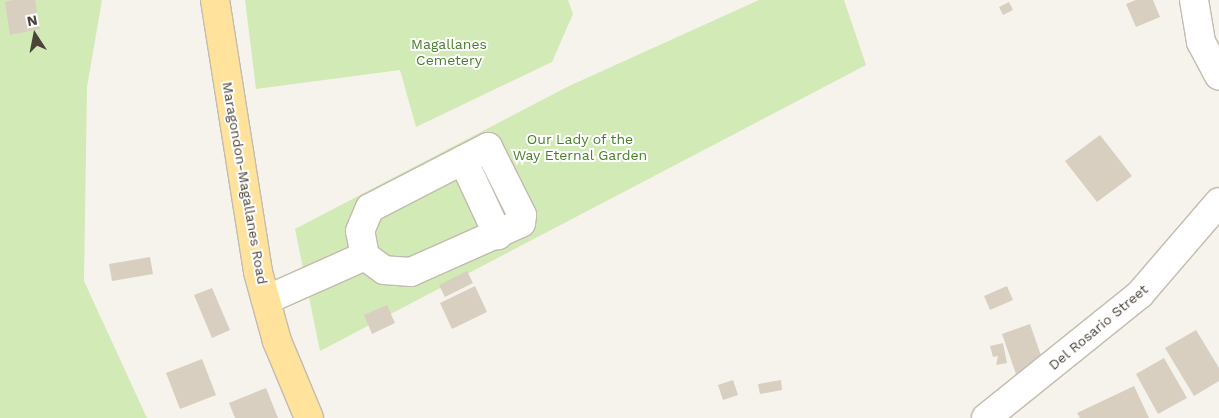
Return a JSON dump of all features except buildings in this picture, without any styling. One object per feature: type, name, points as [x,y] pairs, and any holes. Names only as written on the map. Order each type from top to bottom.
[{"type":"main road","name":"Maragondon-Magallanes Road","points":[[216,0],[238,162],[266,300],[309,418]]},
{"type":"street","points":[[1194,0],[1200,42],[1219,76]]},
{"type":"street","points":[[492,148],[522,219],[498,235],[411,272],[384,270],[365,256],[360,231],[370,208],[463,160],[492,148]]},
{"type":"street","name":"Del Rosario Street","points":[[986,418],[1140,294],[1219,202]]},
{"type":"street","points":[[266,300],[365,256]]},
{"type":"green space","points":[[0,0],[102,0],[87,87],[84,281],[147,418],[0,418]]},
{"type":"green space","name":"Magallanes Cemetery","points":[[245,0],[568,0],[573,14],[552,62],[416,127],[400,70],[256,89]]},
{"type":"green space","name":"Our Lady of the Way Eternal Garden","points":[[759,0],[844,0],[866,65],[320,351],[295,229],[569,86]]}]
